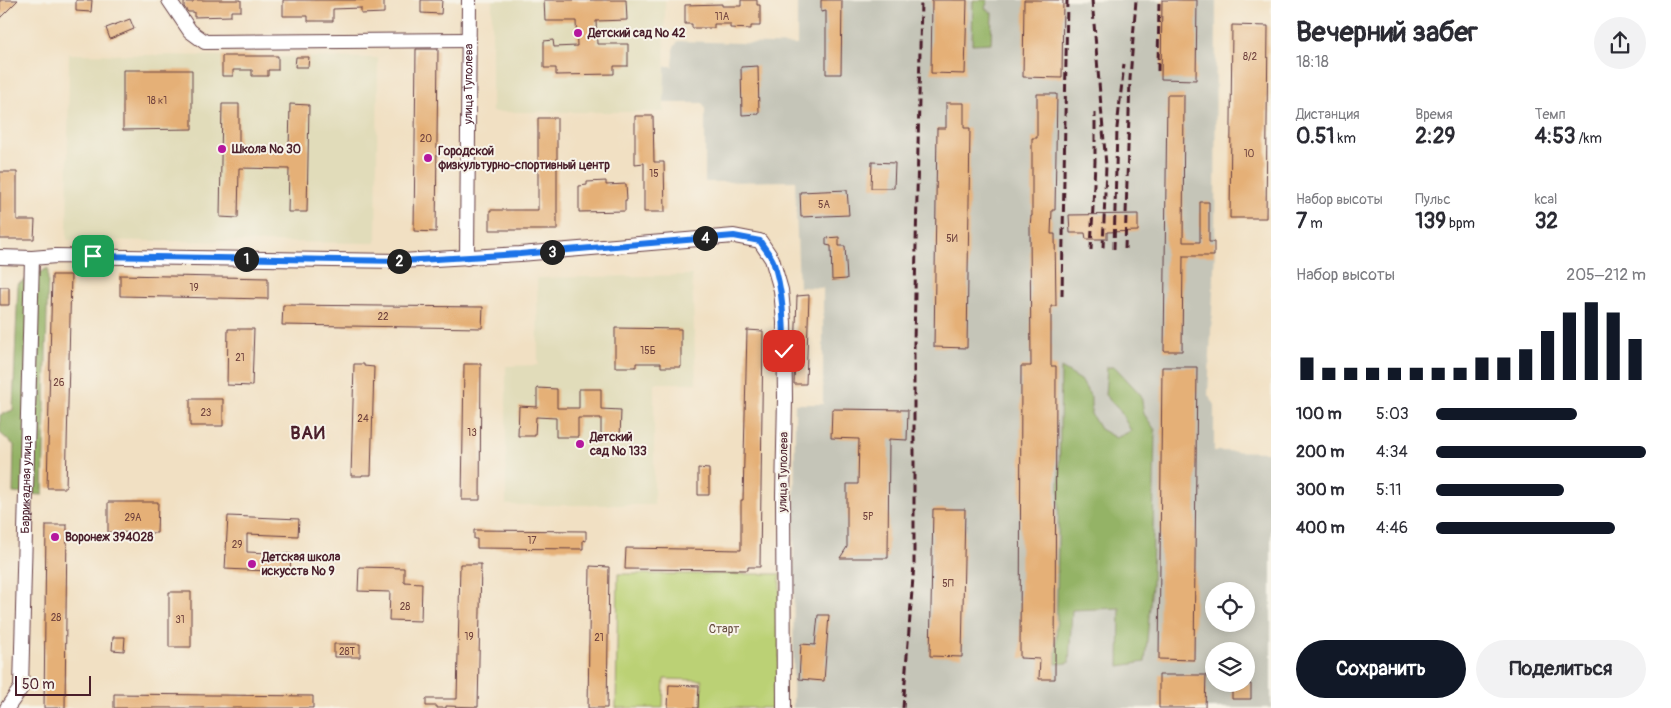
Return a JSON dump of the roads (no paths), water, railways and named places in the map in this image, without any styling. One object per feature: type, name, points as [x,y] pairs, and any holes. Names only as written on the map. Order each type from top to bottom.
[{"type":"street","points":[[169,0],[190,31],[205,42],[469,40]]},
{"type":"street","name":"улица Туполева","points":[[469,0],[467,258],[734,236],[760,241],[772,259],[781,290],[784,322],[784,708]]},
{"type":"street","points":[[0,257],[32,258],[56,256],[402,261],[467,258]]},
{"type":"street","name":"Баррикадная улица","points":[[7,708],[21,688],[32,258]]},
{"type":"railway","points":[[903,708],[914,564],[914,343],[921,0]]},
{"type":"railway","points":[[1062,296],[1067,0]]},
{"type":"railway","points":[[1092,0],[1106,165],[1103,249]]},
{"type":"railway","points":[[1125,249],[1130,79],[1136,0]]},
{"type":"railway","points":[[1158,71],[1159,0]]},
{"type":"railway","points":[[1114,249],[1117,128],[1124,64]]},
{"type":"railway","points":[[1091,250],[1095,113]]},
{"type":"place","name":"Детский сад № 42","points":[[578,33]]},
{"type":"place","name":"Школа № 30","points":[[222,149]]},
{"type":"place","name":"Городской физкультурно-спортивный центр","points":[[428,158]]},
{"type":"place","name":"Детский сад № 133","points":[[580,444]]},
{"type":"place","name":"Воронеж 394028","points":[[55,537]]},
{"type":"place","name":"Детская школа искусств № 9","points":[[252,564]]},
{"type":"district","name":"ВАИ","points":[[308,433]]},
{"type":"park label","name":"Старт","points":[[724,629]]}]
